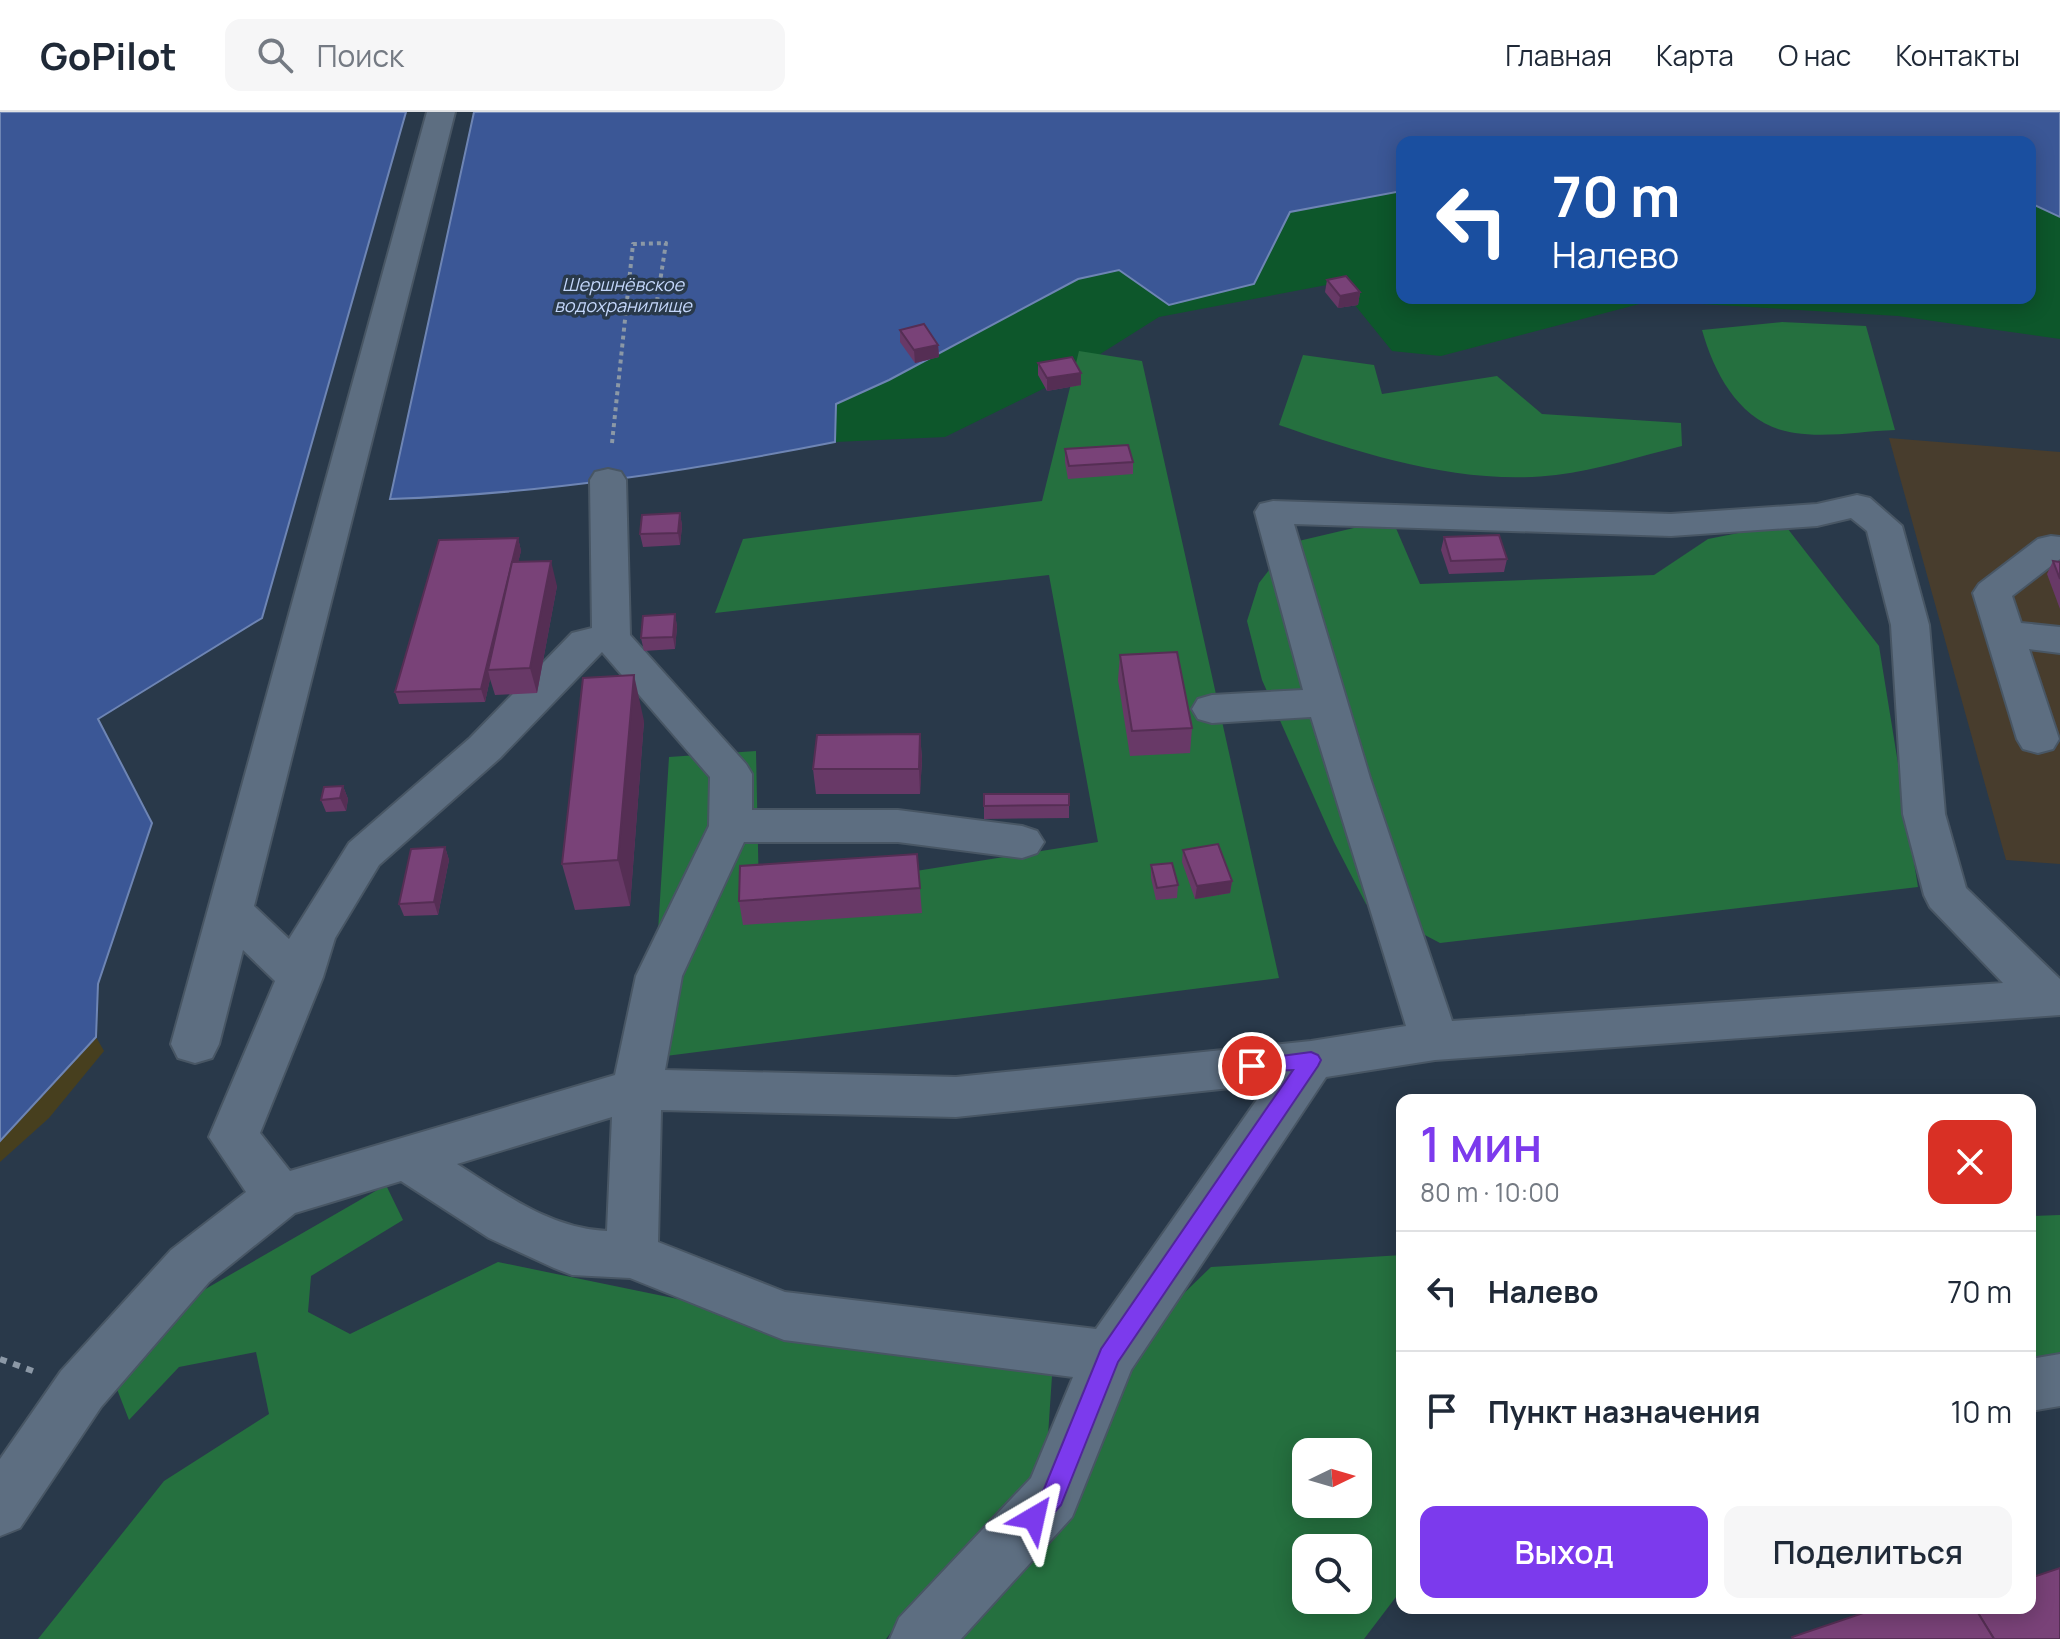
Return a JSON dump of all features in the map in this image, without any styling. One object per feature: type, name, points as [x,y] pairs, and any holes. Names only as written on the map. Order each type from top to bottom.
[{"type":"lane","points":[[195,1044],[441,112]]},
{"type":"lane","points":[[608,480],[611,638],[731,774],[730,826],[659,976],[637,1089],[632,1255]]},
{"type":"lane","points":[[1435,1041],[1386,901],[1324,703],[1273,512],[1671,525],[1817,515],[1857,506],[1884,526],[1910,625],[1924,814],[1946,895],[2053,997]]},
{"type":"lane","points":[[2038,739],[1992,593],[2051,547],[2060,548]]},
{"type":"lane","points":[[2005,634],[2060,640]]},
{"type":"lane","points":[[279,1196],[234,1137],[300,977],[313,935],[364,854],[485,748],[586,642],[611,638]]},
{"type":"lane","points":[[1212,709],[1324,703]]},
{"type":"lane","points":[[730,826],[898,826],[1022,842]]},
{"type":"lane","points":[[230,910],[300,977]]},
{"type":"lane","points":[[0,1508],[81,1389],[190,1266],[279,1196],[637,1089],[956,1097],[1311,1060],[1435,1041],[2053,997]]},
{"type":"lane","points":[[920,1639],[1052,1497],[1109,1356],[1311,1060]]},
{"type":"lane","points":[[406,1158],[507,1222],[572,1252],[632,1255],[784,1316],[1109,1356]]},
{"type":"lane","points":[[2036,1384],[2060,1380]]},
{"type":"path","points":[[608,480],[633,244],[666,243],[657,301]]},
{"type":"shaded area","points":[[1889,438],[2060,452],[2060,864],[2006,860]]},
{"type":"green space","points":[[1396,192],[1396,304],[1640,304],[1441,356],[1392,351],[1337,283],[1159,317],[1051,385],[945,437],[835,442],[836,404],[889,380],[1078,279],[1119,270],[1169,305],[1290,212]]},
{"type":"green space","points":[[2036,206],[2060,217],[2060,339],[1898,316],[1700,304],[2036,304]]},
{"type":"green space","points":[[1782,322],[1866,326],[1895,430],[1832,435],[1795,433],[1776,428],[1746,409],[1723,381],[1702,330]]},
{"type":"green space","points":[[1079,351],[1142,361],[1279,978],[650,1058],[669,757],[756,751],[759,896],[1098,842],[1049,575],[715,613],[743,539],[1042,501]]},
{"type":"green space","points":[[1303,355],[1374,365],[1382,394],[1497,376],[1542,414],[1681,423],[1682,446],[1572,473],[1521,477],[1450,472],[1380,457],[1279,425]]},
{"type":"green space","points":[[1392,519],[1420,584],[1654,575],[1708,539],[1784,524],[1879,646],[1918,887],[1440,943],[1366,904],[1334,842],[1262,680],[1247,621],[1259,583],[1290,543]]},
{"type":"green space","points":[[386,1185],[403,1220],[311,1276],[308,1312],[350,1334],[498,1262],[1052,1376],[1045,1480],[906,1612],[886,1639],[38,1639],[164,1481],[269,1414],[256,1352],[179,1367],[129,1420],[115,1384],[202,1291]]},
{"type":"green space","points":[[2060,1215],[2060,1361],[2036,1364],[2036,1216]]},
{"type":"green space","points":[[1396,1255],[1396,1597],[1364,1639],[942,1639],[1149,1327],[1211,1267]]},
{"type":"sand","points":[[96,1037],[104,1051],[49,1118],[0,1162],[0,1141]]},
{"type":"water","points":[[0,112],[406,112],[262,618],[98,719],[152,823],[98,984],[96,1037],[0,1141]]},
{"type":"water","name":"Шершнёвское водохранилище","points":[[474,112],[2060,112],[2060,217],[2036,206],[2036,136],[1396,136],[1396,192],[1290,212],[1254,284],[1169,305],[1119,270],[1078,279],[889,380],[836,404],[835,442],[614,480],[503,492],[390,499]]},
{"type":"building","points":[[1346,276],[1360,292],[1340,296],[1327,280]]},
{"type":"building","points":[[924,324],[938,345],[914,350],[900,330]]},
{"type":"building","points":[[1072,357],[1081,373],[1047,378],[1038,363]]},
{"type":"building","points":[[1128,445],[1133,462],[1069,466],[1065,449]]},
{"type":"building","points":[[680,513],[678,533],[640,534],[642,515]]},
{"type":"building","points":[[1499,535],[1507,559],[1451,561],[1444,537]]},
{"type":"building","points":[[518,538],[481,689],[395,692],[439,540]]},
{"type":"building","points":[[551,561],[530,668],[488,670],[512,562]]},
{"type":"building","points":[[2053,561],[2060,562],[2060,579]]},
{"type":"building","points":[[675,614],[673,637],[641,638],[643,616]]},
{"type":"building","points":[[1177,652],[1192,728],[1132,731],[1120,655]]},
{"type":"building","points":[[634,675],[618,860],[562,864],[583,678]]},
{"type":"building","points":[[920,734],[919,769],[813,769],[817,735]]},
{"type":"building","points":[[343,786],[340,798],[321,800],[324,787]]},
{"type":"building","points":[[984,794],[1069,794],[1069,805],[984,806]]},
{"type":"building","points":[[1218,844],[1232,881],[1197,886],[1183,850]]},
{"type":"building","points":[[445,847],[434,902],[399,904],[411,849]]},
{"type":"building","points":[[917,854],[920,888],[739,901],[740,866]]},
{"type":"building","points":[[1172,863],[1178,885],[1157,888],[1151,865]]},
{"type":"building","points":[[2060,1568],[2060,1639],[1994,1639],[1979,1614],[2036,1614],[2036,1576]]},
{"type":"building","points":[[1860,1614],[1979,1614],[1994,1639],[1793,1639]]},
{"type":"route","points":[[1034,1518],[1052,1497],[1109,1356],[1311,1060],[1252,1066]]}]
